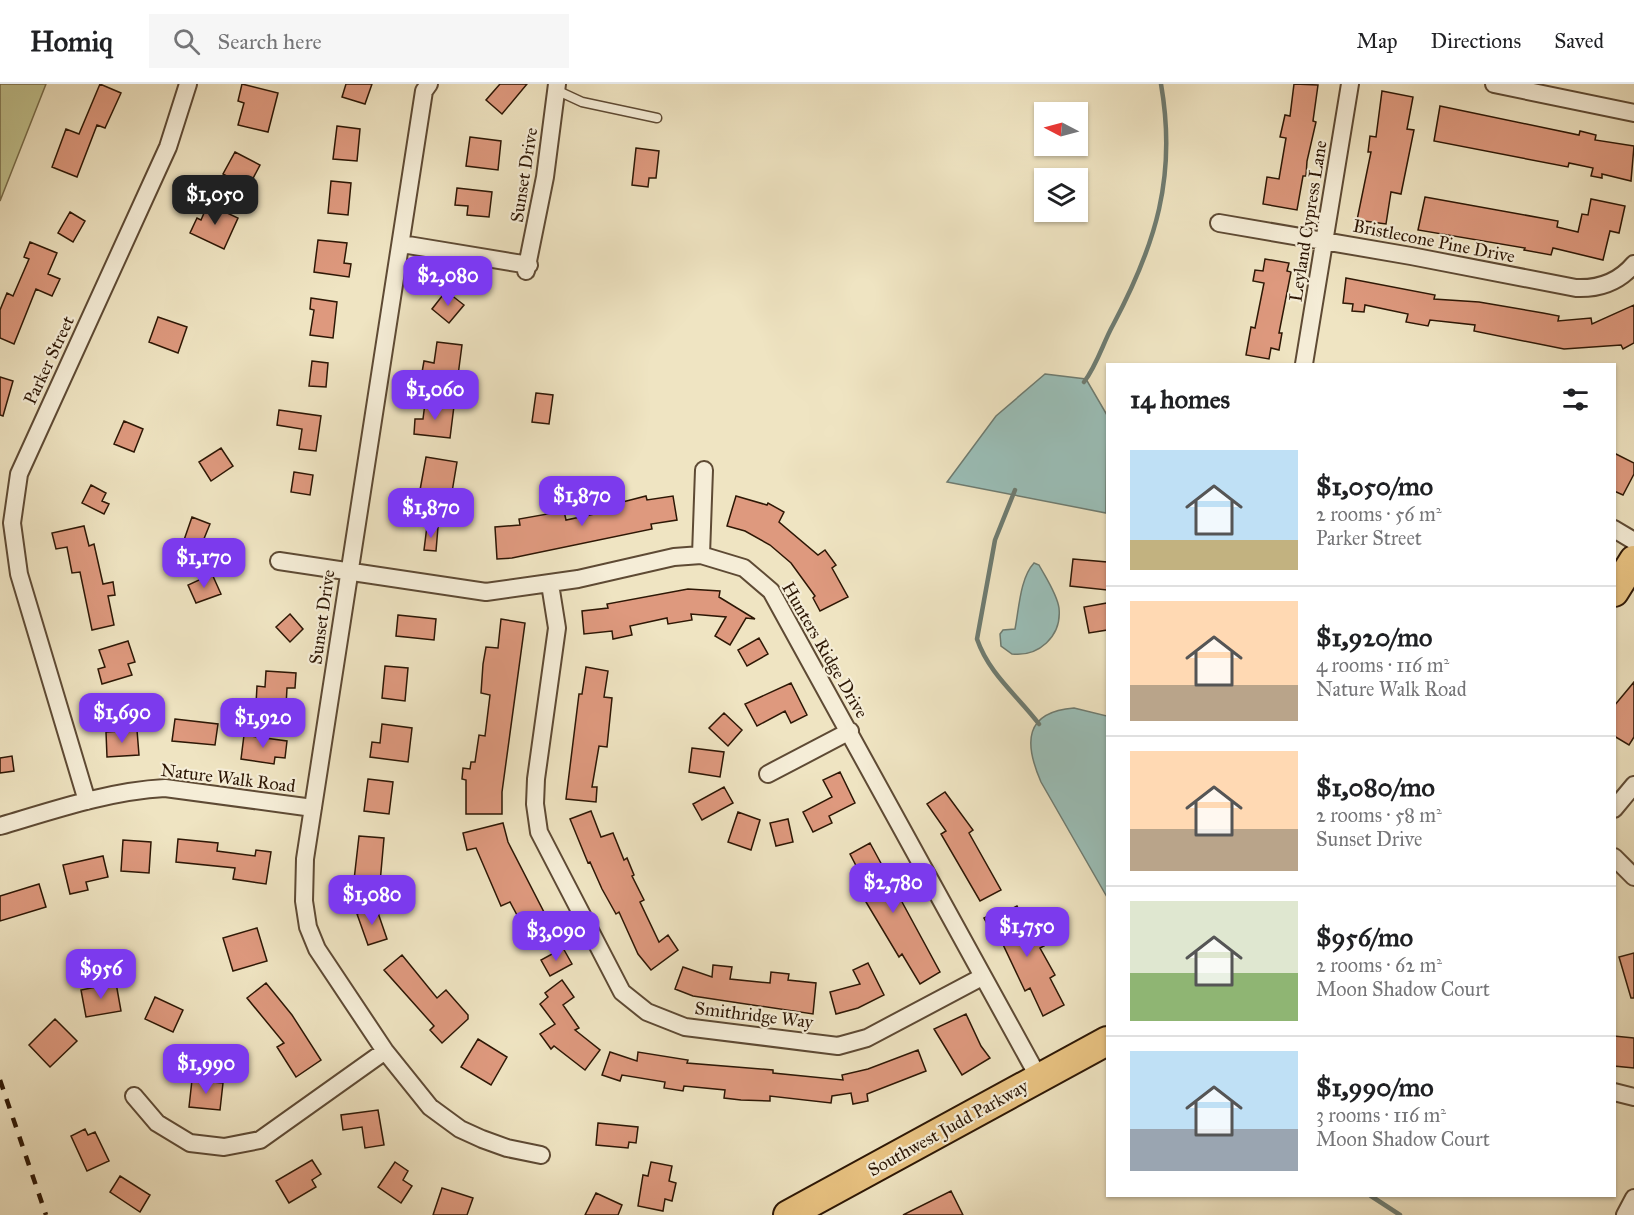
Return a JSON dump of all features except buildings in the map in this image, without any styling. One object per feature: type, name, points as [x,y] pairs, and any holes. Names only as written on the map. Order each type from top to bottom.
[{"type":"highway","points":[[1616,588],[1634,560]]},
{"type":"highway","name":"Southwest Judd Parkway","points":[[788,1215],[1106,1042]]},
{"type":"street","name":"Parker Street","points":[[87,801],[19,574],[12,523],[19,474],[168,147],[188,84]]},
{"type":"street","name":"Sunset Drive","points":[[429,84],[424,91],[402,244],[348,572],[305,859],[304,901],[308,927],[317,949],[386,1051],[430,1107],[460,1129],[507,1148],[541,1155]]},
{"type":"street","name":"Leyland Cypress Lane","points":[[1304,363],[1350,84]]},
{"type":"street","points":[[1494,84],[1634,112]]},
{"type":"street","name":"Sunset Drive","points":[[402,244],[527,268],[556,87]]},
{"type":"street","name":"Bristlecone Pine Drive","points":[[1219,223],[1324,240],[1576,288],[1588,289],[1611,283],[1634,264]]},
{"type":"street","points":[[701,555],[704,470]]},
{"type":"street","points":[[1616,530],[1634,542]]},
{"type":"street","name":"Hunters Ridge Drive","points":[[279,561],[486,592],[550,584],[674,557],[701,555],[744,568],[771,591],[1039,1078]]},
{"type":"street","name":"Smithridge Way","points":[[550,584],[557,628],[536,779],[535,804],[539,832],[622,992],[647,1012],[685,1027],[838,1046],[867,1038],[982,977]]},
{"type":"street","points":[[768,774],[849,731]]},
{"type":"street","points":[[1616,807],[1634,785]]},
{"type":"street","name":"Nature Walk Road","points":[[0,826],[87,801],[143,789],[165,788],[313,808]]},
{"type":"street","points":[[1616,859],[1634,877]]},
{"type":"street","points":[[134,1096],[157,1123],[190,1143],[224,1147],[260,1140],[386,1051]]},
{"type":"street","points":[[1616,1092],[1634,1097]]},
{"type":"street","points":[[1625,1215],[1634,1198]]},
{"type":"lane","points":[[556,87],[582,102],[657,118]]},
{"type":"green space","points":[[0,84],[46,84],[0,201]]},
{"type":"water","points":[[1045,374],[1086,379],[1106,413],[1106,513],[947,482],[996,416]]},
{"type":"water","points":[[1034,563],[1039,565],[1058,603],[1057,628],[1046,643],[1039,648],[1022,654],[1012,654],[1001,646],[1000,634],[1003,630],[1015,629],[1023,585]]},
{"type":"water","points":[[1074,708],[1106,716],[1106,895],[1035,768],[1031,743],[1032,732],[1045,716]]},
{"type":"waterway","points":[[1084,382],[1141,266],[1159,209],[1166,149],[1161,84]]},
{"type":"waterway","points":[[1015,490],[995,540],[977,639],[982,652],[996,674],[1039,724]]},
{"type":"waterway","points":[[1373,1197],[1400,1215]]},
{"type":"railway","points":[[0,1080],[46,1215]]}]
